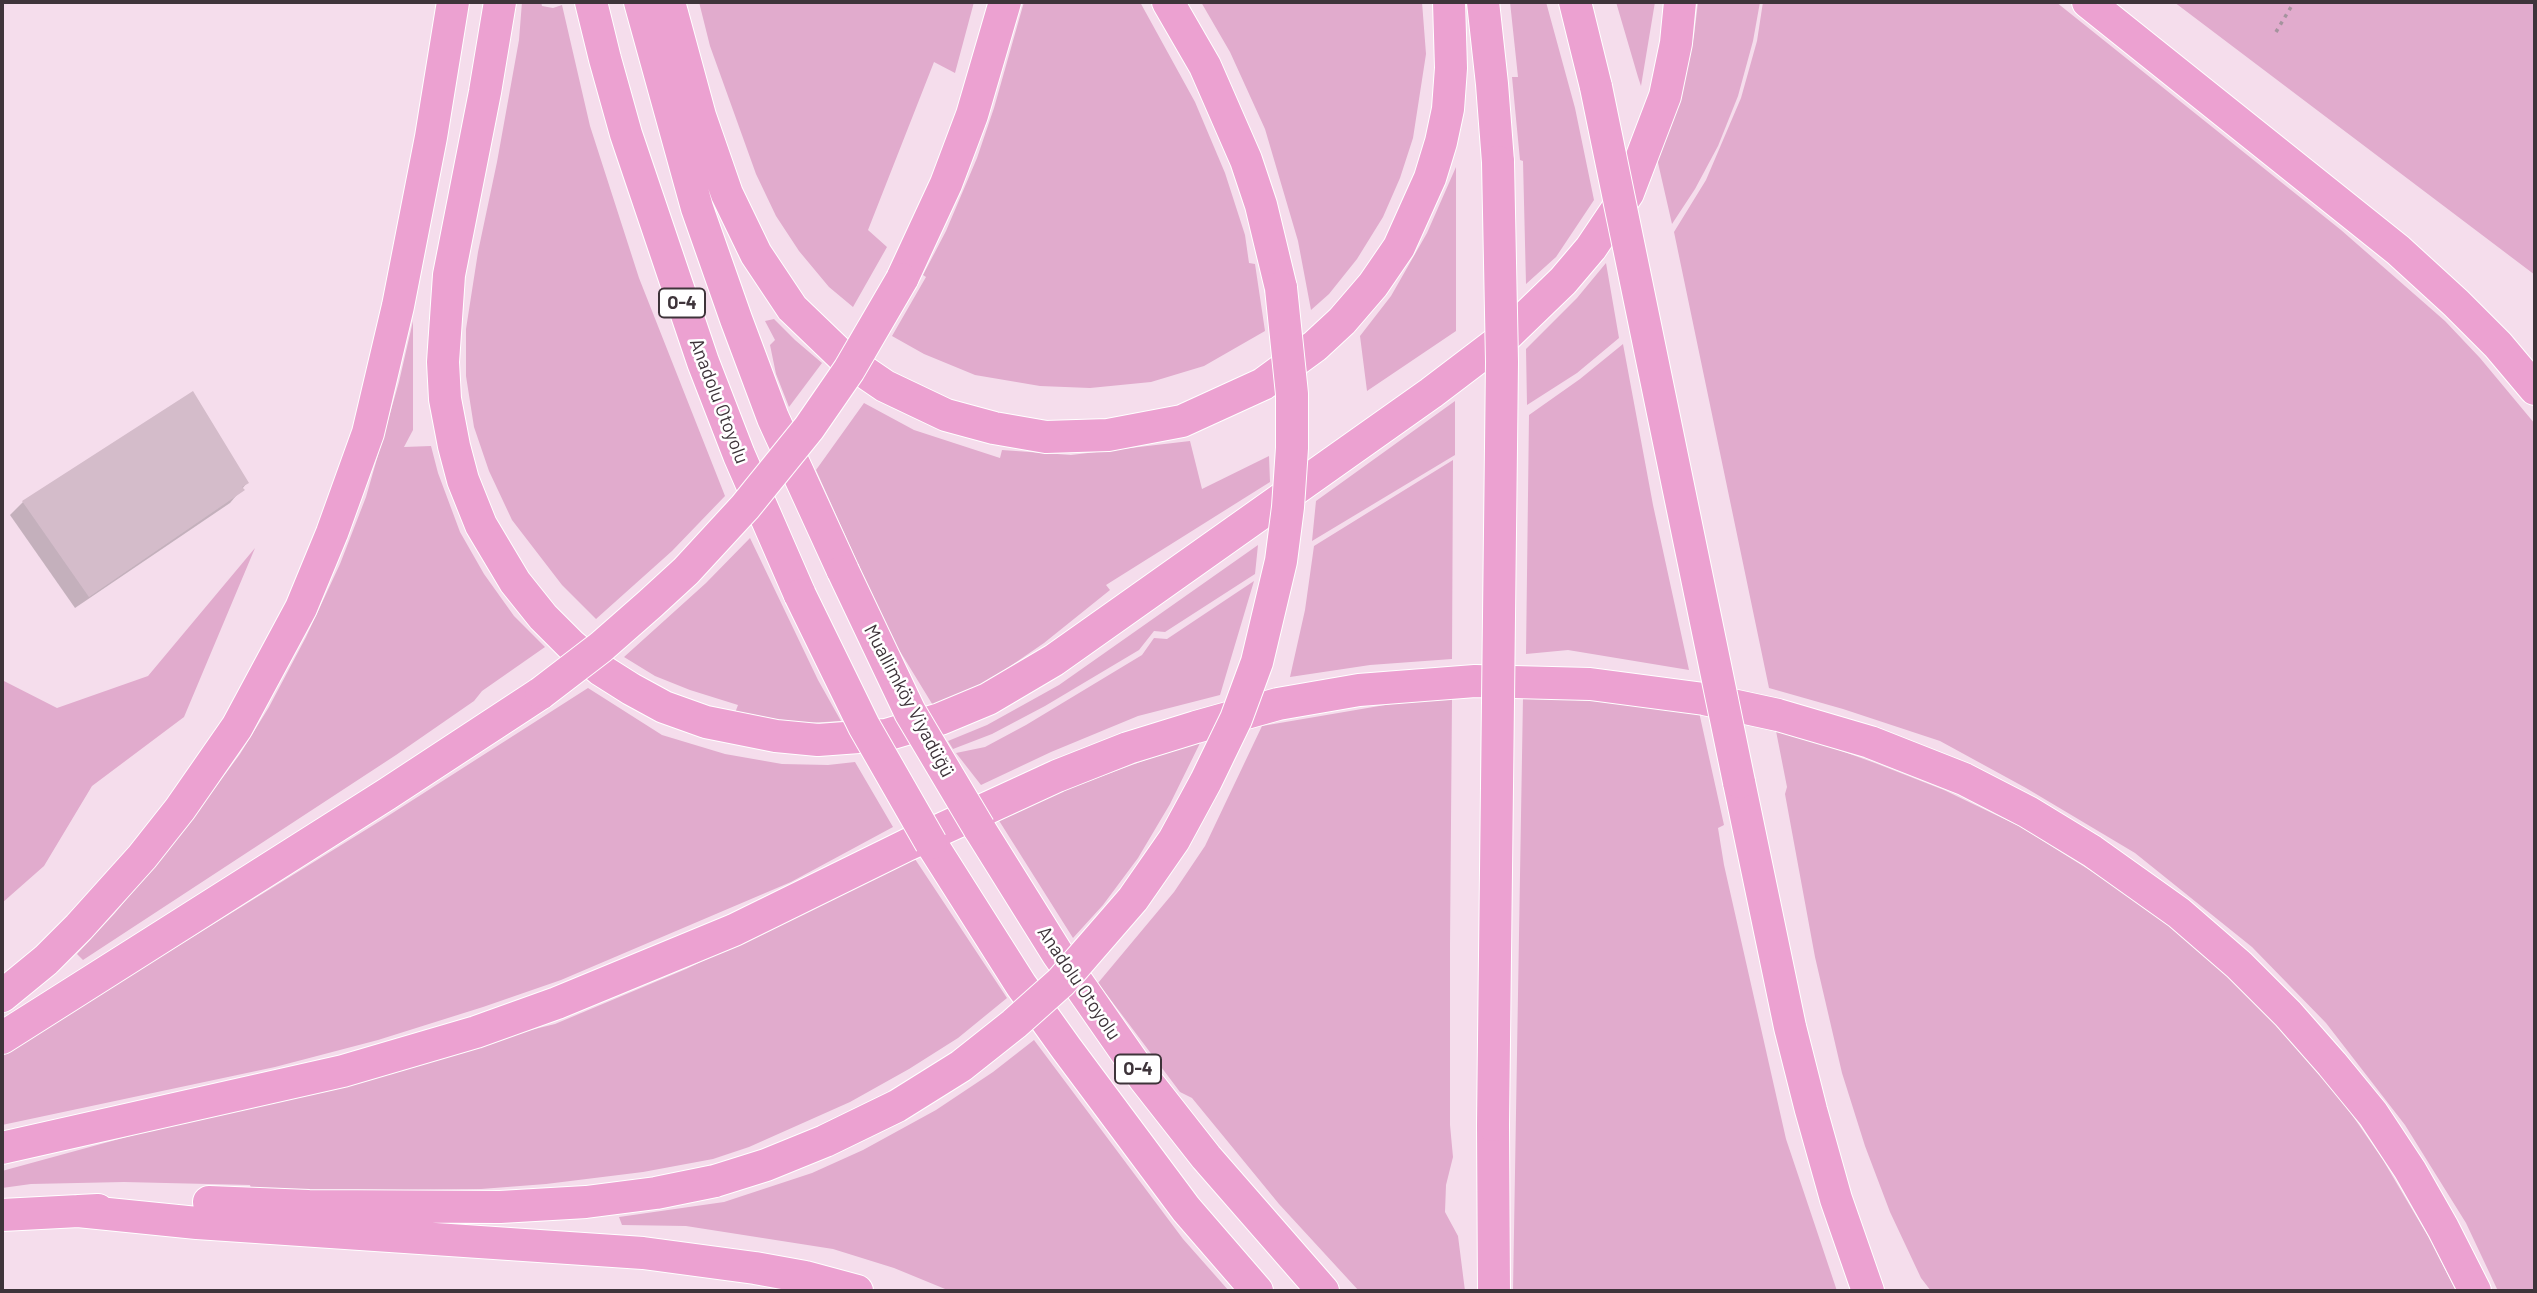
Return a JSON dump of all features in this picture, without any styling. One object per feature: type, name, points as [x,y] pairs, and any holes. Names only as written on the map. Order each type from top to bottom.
[{"type":"highway","points":[[2,996],[46,960],[79,927],[142,857],[180,808],[237,727],[301,608],[351,484],[373,412],[398,306],[431,137],[453,2]]},
{"type":"highway","points":[[500,2],[449,275],[443,335],[443,374],[450,422],[463,480],[481,525],[515,582],[543,617],[601,670],[664,707],[706,722],[776,736],[818,740],[887,735],[940,719],[988,699],[1021,680],[1133,606],[1477,360],[1506,336],[1563,281],[1591,248],[1628,193],[1665,96],[1676,43],[1680,2]]},
{"type":"highway","name":"Anadolu Otoyolu","points":[[591,2],[626,134],[698,350],[739,455],[800,595],[864,726],[931,843],[1021,985],[1186,1209],[1257,1291]]},
{"type":"highway","name":"Muallimköy Viyadüğü","points":[[640,2],[697,208],[773,418],[910,712],[979,828]]},
{"type":"highway","points":[[669,2],[700,116],[727,194],[756,254],[792,308],[844,358],[885,386],[946,415],[994,428],[1046,437],[1108,435],[1182,421],[1263,384],[1315,346],[1342,321],[1373,285],[1399,247],[1430,178],[1448,108],[1451,68],[1450,2]]},
{"type":"highway","points":[[2,1038],[420,773],[541,693],[601,648],[686,571],[745,507],[809,428],[849,370],[902,279],[946,184],[972,115],[1005,2]]},
{"type":"highway","points":[[2,1215],[208,1202],[309,1206],[500,1207],[586,1202],[656,1193],[715,1181],[825,1141],[897,1106],[961,1066],[1061,982],[1133,899],[1174,839],[1236,719],[1257,662],[1281,561],[1288,507],[1292,394],[1281,288],[1261,205],[1246,160],[1205,66],[1168,2]]},
{"type":"highway","points":[[1483,2],[1498,162],[1502,375],[1493,1125],[1494,1291]]},
{"type":"highway","points":[[1574,2],[1596,88],[1790,1027],[1836,1199],[1868,1291]]},
{"type":"highway","points":[[2088,2],[2398,250],[2465,311],[2535,389]]},
{"type":"highway","points":[[2,1148],[330,1074],[476,1032],[557,1003],[734,930],[907,845],[1057,776],[1128,748],[1195,727],[1278,704],[1383,687],[1475,681],[1590,684],[1704,699],[1778,715],[1870,742],[1964,779],[2092,851],[2179,913],[2239,965],[2288,1014],[2332,1064],[2373,1114],[2410,1170],[2474,1291]]},
{"type":"highway","name":"Anadolu Otoyolu","points":[[979,828],[1057,953],[1144,1078],[1223,1177],[1323,1291]]},
{"type":"highway","points":[[78,1211],[197,1223],[643,1253],[768,1270],[856,1291]]},
{"type":"path","points":[[2276,32],[2294,2]]},
{"type":"shaded area","points":[[522,2],[541,2],[542,6],[553,8],[562,5],[590,126],[639,278],[725,496],[672,551],[596,619],[562,585],[512,520],[489,471],[474,427],[466,376],[466,329],[519,40]]},
{"type":"shaded area","points":[[699,2],[974,2],[955,73],[934,62],[868,230],[887,247],[853,307],[829,287],[799,251],[776,216],[756,174],[710,46]]},
{"type":"shaded area","points":[[1024,2],[1140,2],[1195,102],[1225,173],[1245,235],[1249,263],[1255,264],[1265,331],[1204,366],[1151,382],[1090,388],[1040,386],[975,375],[924,354],[892,336],[926,277],[923,275],[946,231],[977,158]]},
{"type":"shaded area","points":[[1201,2],[1422,2],[1426,54],[1413,138],[1400,178],[1383,217],[1357,259],[1329,294],[1311,310],[1298,241],[1265,129],[1230,52]]},
{"type":"shaded area","points":[[1510,2],[1546,2],[1575,108],[1594,200],[1556,257],[1526,284],[1523,161],[1520,160],[1512,77],[1518,77]]},
{"type":"shaded area","points":[[1616,2],[1655,2],[1641,86],[1638,77]]},
{"type":"shaded area","points":[[1698,2],[1760,2],[1738,96],[1718,146],[1672,224],[1656,154],[1678,106],[1694,36]]},
{"type":"shaded area","points":[[1763,2],[2056,2],[2341,230],[2445,321],[2535,424],[2535,1291],[2498,1291],[2466,1223],[2405,1125],[2326,1023],[2252,947],[2135,853],[1940,741],[1769,688],[1674,232],[1706,180],[1741,98],[1757,41]]},
{"type":"shaded area","points":[[2174,2],[2535,2],[2535,275]]},
{"type":"shaded area","points":[[1456,167],[1456,331],[1367,391],[1360,336],[1391,296],[1427,233]]},
{"type":"shaded area","points":[[1606,263],[1619,338],[1577,373],[1527,405],[1526,349],[1577,298]]},
{"type":"shaded area","points":[[774,319],[822,363],[789,407],[776,374],[770,345],[775,340],[765,321]]},
{"type":"shaded area","points":[[413,321],[413,430],[404,447],[431,446],[460,532],[484,574],[514,616],[545,647],[396,755],[83,960],[77,954],[187,826],[240,754],[269,707],[306,637],[340,564],[366,497],[399,382]]},
{"type":"shaded area","points":[[1623,344],[1653,505],[1689,670],[1568,650],[1526,654],[1529,415]]},
{"type":"shaded area","points":[[1455,401],[1455,455],[1312,541],[1316,501]]},
{"type":"shaded area","points":[[864,403],[914,430],[1000,458],[1002,450],[1071,455],[1190,441],[1202,489],[1269,456],[1270,482],[1106,585],[1110,590],[1044,643],[983,685],[934,707],[890,635],[816,470]]},
{"type":"shaded area","points":[[1453,460],[1452,659],[1370,665],[1290,677],[1305,610],[1314,546]]},
{"type":"shaded area","points":[[750,538],[818,680],[841,721],[792,724],[735,713],[738,705],[655,676],[624,657],[706,583]]},
{"type":"shaded area","points":[[1258,545],[1255,574],[1165,632],[1154,631],[1139,650],[1045,706],[992,734],[953,749],[948,741],[987,725],[1059,685]]},
{"type":"shaded area","points":[[255,548],[184,717],[92,786],[44,866],[2,903],[2,680],[57,708],[148,676]]},
{"type":"shaded area","points":[[1254,581],[1220,695],[1138,716],[981,785],[956,753],[985,747],[1026,725],[1142,655],[1154,638],[1167,639]]},
{"type":"shaded area","points":[[588,688],[662,735],[725,754],[782,764],[828,765],[855,762],[893,827],[791,882],[561,980],[483,1007],[378,1040],[275,1067],[2,1125],[2,1055],[380,821]]},
{"type":"shaded area","points":[[1523,697],[1628,703],[1699,712],[1724,825],[1718,828],[1724,865],[1786,1139],[1837,1291],[1513,1291]]},
{"type":"shaded area","points":[[1452,699],[1450,1125],[1453,1157],[1446,1185],[1445,1212],[1458,1236],[1465,1291],[1359,1291],[1279,1204],[1192,1098],[1180,1092],[1098,983],[1174,892],[1205,846],[1262,726],[1391,704]]},
{"type":"shaded area","points":[[1776,731],[1825,745],[1944,790],[2021,827],[2099,876],[2169,925],[2243,987],[2304,1053],[2383,1160],[2429,1238],[2456,1291],[1931,1291],[1921,1278],[1890,1212],[1842,1073],[1815,957]]},
{"type":"shaded area","points":[[1202,739],[1170,804],[1138,858],[1103,905],[1073,938],[998,819],[1062,791]]},
{"type":"shaded area","points":[[915,859],[1007,998],[958,1038],[909,1069],[850,1102],[749,1147],[713,1159],[643,1172],[481,1189],[252,1192],[250,1185],[124,1182],[31,1184],[2,1188],[2,1171],[390,1065],[555,1024],[686,969]]},
{"type":"shaded area","points":[[1034,1040],[1183,1239],[1229,1291],[950,1291],[894,1268],[833,1249],[686,1226],[622,1225],[619,1217],[724,1202],[812,1173],[863,1150],[936,1110],[993,1072]]},
{"type":"building","points":[[193,391],[249,483],[242,487],[245,490],[89,597],[22,501]]}]
